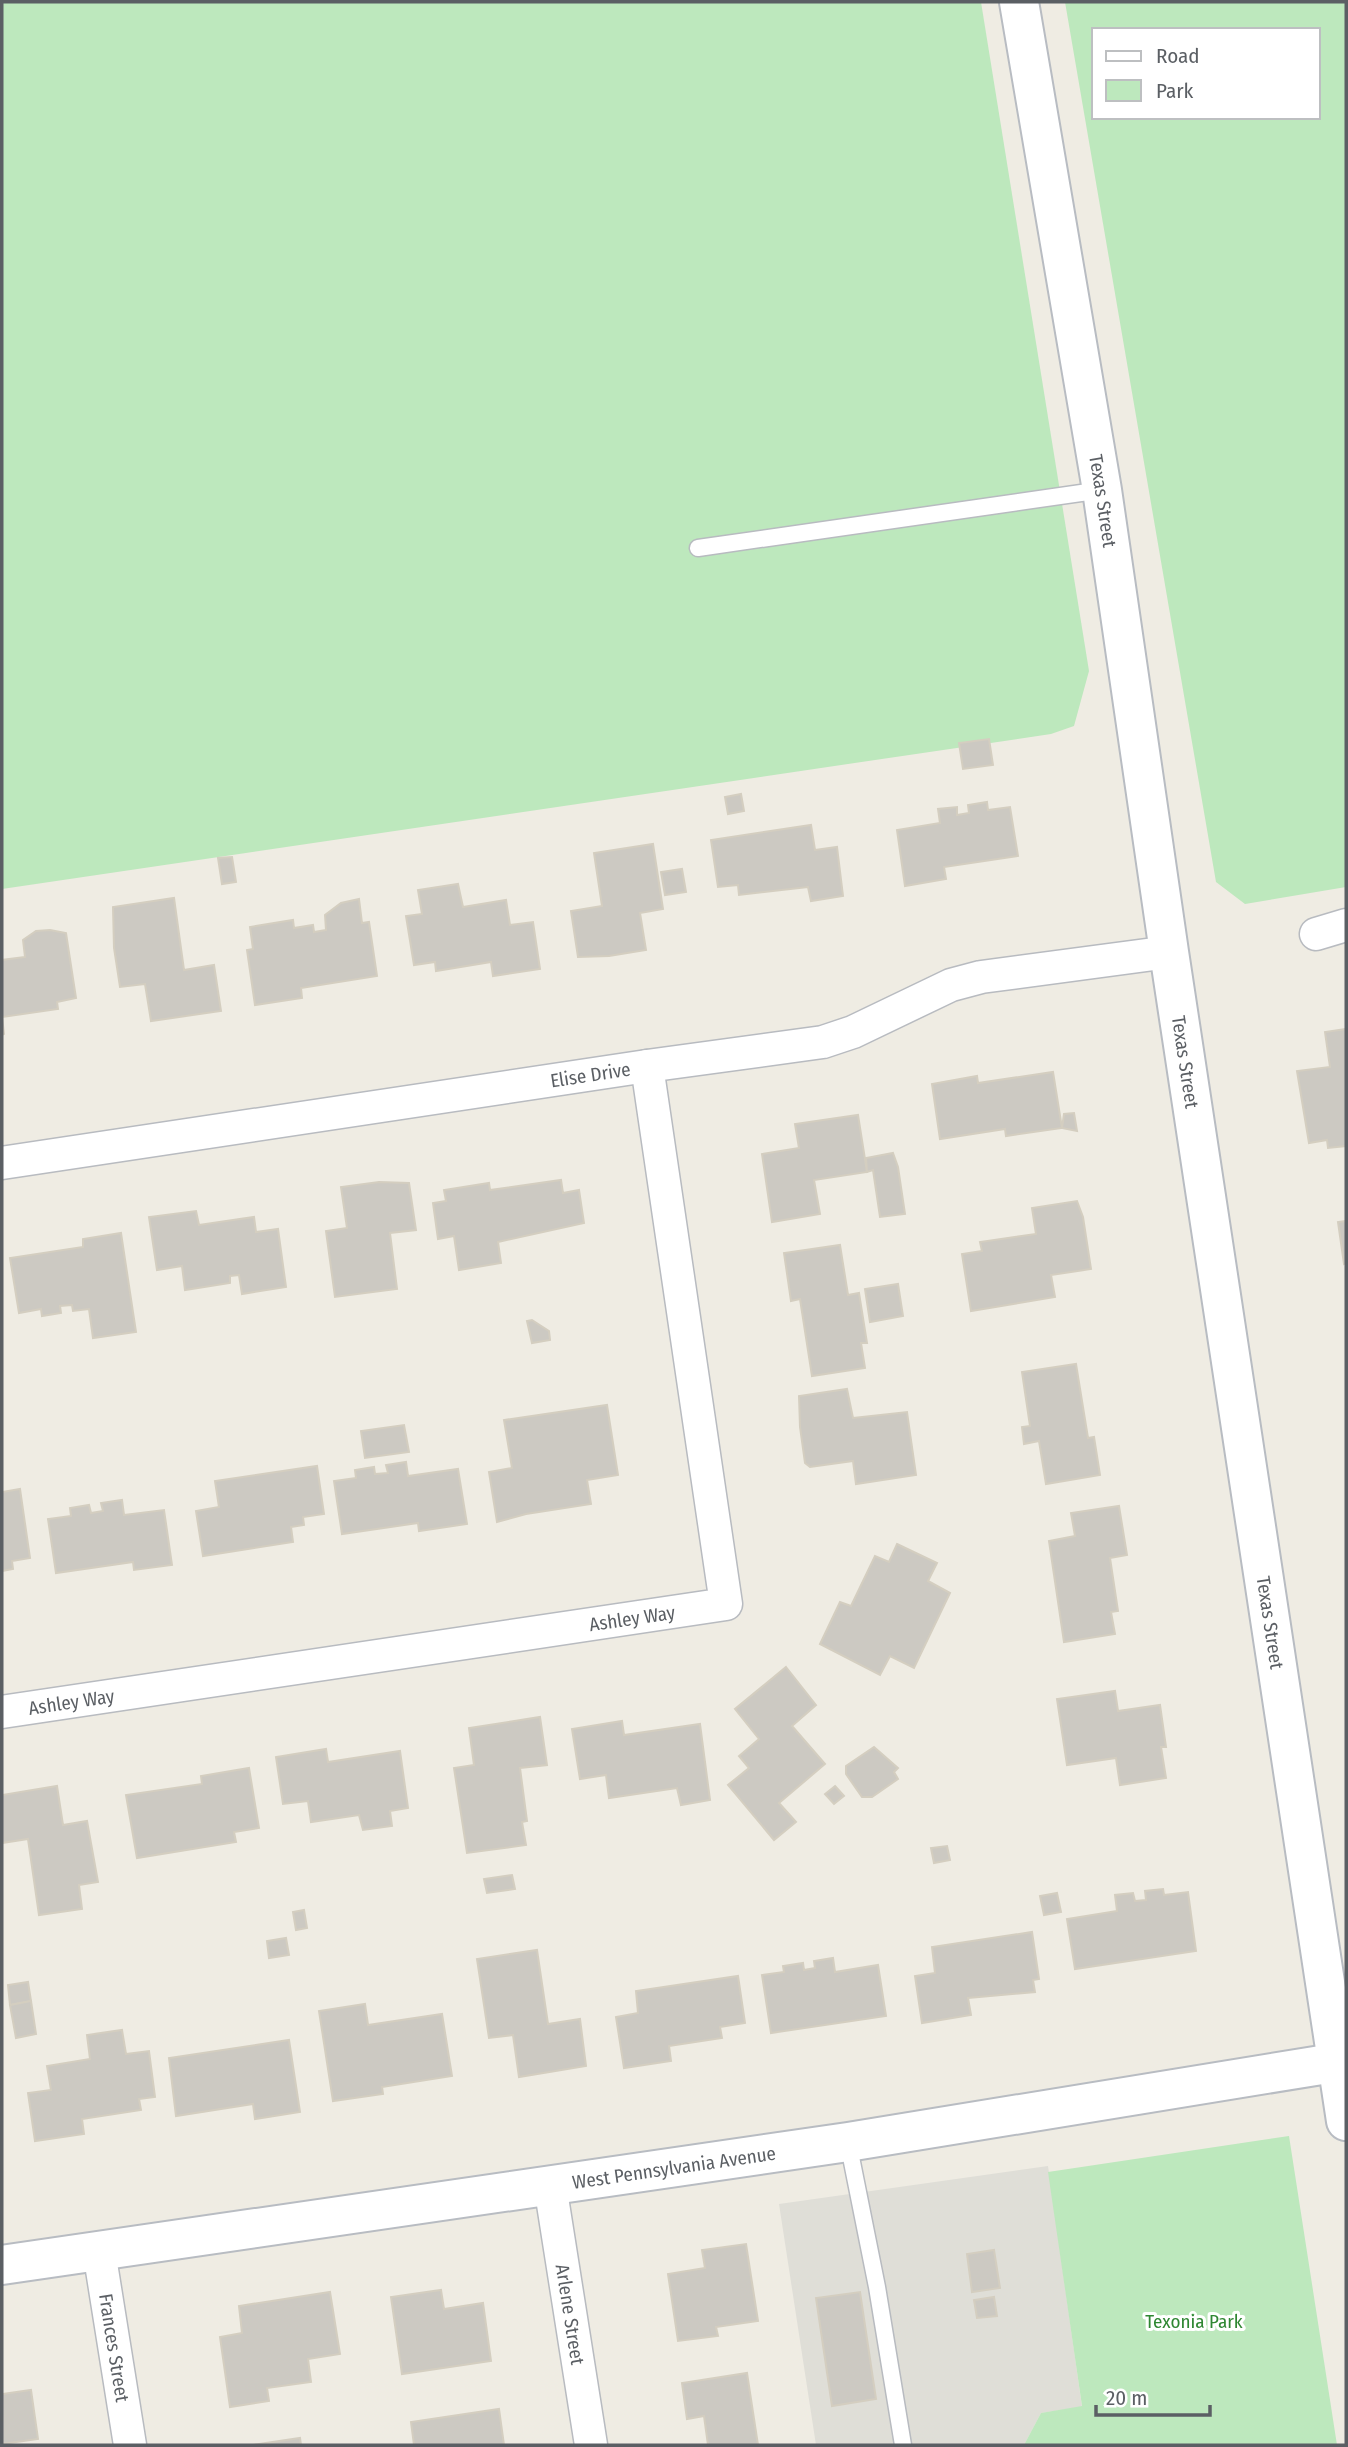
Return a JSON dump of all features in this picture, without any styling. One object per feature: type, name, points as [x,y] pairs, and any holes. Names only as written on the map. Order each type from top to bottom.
[{"type":"street","name":"Texas Street","points":[[1019,2],[1102,490],[1169,952],[1342,2061],[1346,2121]]},
{"type":"street","points":[[1316,934],[1346,925]]},
{"type":"street","name":"Elise Drive","points":[[2,1163],[823,1042],[853,1032],[951,985],[981,977],[1169,952]]},
{"type":"street","name":"Ashley Way","points":[[2,1712],[726,1604],[647,1066]]},
{"type":"street","name":"West Pennsylvania Avenue","points":[[2,2265],[848,2142],[1342,2061]]},
{"type":"street","name":"Arlene Street","points":[[550,2185],[591,2445]]},
{"type":"street","name":"Frances Street","points":[[99,2251],[130,2445]]},
{"type":"lane","points":[[698,548],[1102,490]]},
{"type":"lane","points":[[848,2142],[877,2287],[903,2445]]},
{"type":"shaded area","points":[[1048,2166],[1082,2407],[1041,2413],[1024,2445],[816,2445],[779,2204]]},
{"type":"green space","points":[[2,2],[981,2],[1089,671],[1074,726],[1051,734],[2,889]]},
{"type":"green space","points":[[1065,2],[1346,2],[1346,887],[1245,904],[1216,882]]},
{"type":"green space","name":"Texonia Park","points":[[1289,2136],[1337,2445],[1024,2445],[1041,2413],[1082,2406],[1048,2172]]},
{"type":"building","points":[[989,739],[993,765],[963,769],[959,743]]},
{"type":"building","points":[[741,794],[744,811],[728,814],[725,797]]},
{"type":"building","points":[[987,802],[988,810],[1010,807],[1018,856],[944,867],[946,879],[905,886],[897,830],[940,823],[938,809],[957,807],[957,815],[969,813],[968,805]]},
{"type":"building","points":[[811,825],[815,850],[837,847],[843,896],[811,901],[808,887],[739,895],[738,885],[718,887],[711,840]]},
{"type":"building","points":[[653,844],[663,909],[640,913],[646,950],[609,956],[578,957],[571,911],[602,906],[594,853]]},
{"type":"building","points":[[232,857],[236,882],[222,884],[218,858]]},
{"type":"building","points":[[682,869],[686,892],[665,895],[661,872]]},
{"type":"building","points":[[458,884],[463,907],[506,900],[510,925],[533,922],[540,969],[493,976],[491,962],[436,971],[435,962],[414,965],[406,916],[422,914],[418,890]]},
{"type":"building","points":[[174,898],[184,970],[214,965],[221,1011],[151,1021],[145,984],[120,987],[114,948],[113,907]]},
{"type":"building","points":[[359,899],[362,923],[369,922],[377,976],[301,988],[302,998],[255,1005],[247,950],[253,949],[250,927],[293,920],[294,928],[313,925],[314,932],[326,930],[325,915],[341,903]]},
{"type":"building","points":[[36,931],[66,933],[76,998],[57,1002],[58,1009],[2,1017],[2,960],[25,957],[23,940]]},
{"type":"building","points":[[1346,1029],[1346,1146],[1328,1148],[1327,1140],[1309,1143],[1297,1071],[1330,1067],[1325,1032]]},
{"type":"building","points":[[1053,1072],[1062,1128],[1006,1136],[1005,1129],[940,1139],[932,1084],[977,1076],[978,1083]]},
{"type":"building","points":[[1074,1113],[1077,1131],[1062,1128],[1064,1114]]},
{"type":"building","points":[[858,1115],[867,1172],[814,1180],[820,1214],[772,1222],[762,1154],[799,1148],[795,1124]]},
{"type":"building","points":[[893,1153],[898,1167],[905,1214],[880,1217],[873,1170],[867,1172],[866,1158]]},
{"type":"building","points":[[561,1180],[563,1193],[579,1190],[584,1223],[498,1242],[501,1263],[459,1270],[454,1236],[438,1239],[433,1203],[446,1201],[444,1190],[489,1183],[490,1190]]},
{"type":"building","points":[[379,1182],[409,1183],[416,1230],[390,1233],[397,1289],[335,1297],[326,1231],[347,1228],[341,1187]]},
{"type":"building","points":[[1077,1201],[1083,1217],[1091,1269],[1051,1275],[1055,1297],[971,1311],[962,1254],[982,1251],[980,1242],[1036,1234],[1032,1208]]},
{"type":"building","points":[[196,1211],[199,1225],[254,1217],[256,1232],[278,1229],[286,1287],[242,1294],[239,1275],[230,1276],[230,1283],[185,1290],[182,1266],[157,1270],[149,1217]]},
{"type":"building","points":[[1346,1221],[1346,1263],[1344,1264],[1338,1222]]},
{"type":"building","points":[[121,1233],[136,1332],[93,1338],[89,1309],[73,1311],[72,1305],[60,1306],[61,1313],[42,1316],[41,1309],[19,1313],[10,1258],[83,1247],[83,1239]]},
{"type":"building","points":[[840,1245],[848,1295],[859,1293],[867,1343],[861,1343],[865,1368],[812,1376],[800,1299],[791,1301],[784,1253]]},
{"type":"building","points":[[898,1284],[903,1316],[870,1322],[865,1289]]},
{"type":"building","points":[[532,1320],[549,1331],[550,1340],[532,1343],[527,1321]]},
{"type":"building","points":[[1076,1364],[1088,1438],[1094,1437],[1100,1475],[1046,1484],[1039,1441],[1024,1444],[1022,1427],[1030,1426],[1022,1372]]},
{"type":"building","points":[[847,1389],[853,1418],[907,1412],[916,1475],[856,1484],[853,1461],[810,1467],[805,1463],[799,1396]]},
{"type":"building","points":[[607,1405],[618,1475],[587,1480],[591,1504],[526,1514],[497,1522],[489,1472],[512,1468],[504,1420]]},
{"type":"building","points":[[404,1425],[409,1452],[365,1458],[361,1431]]},
{"type":"building","points":[[406,1462],[408,1476],[458,1469],[467,1524],[419,1531],[418,1523],[342,1534],[334,1481],[356,1478],[355,1470],[374,1467],[375,1474],[388,1473],[386,1465]]},
{"type":"building","points":[[317,1466],[324,1514],[303,1517],[304,1525],[291,1527],[293,1542],[203,1556],[196,1511],[219,1507],[215,1481]]},
{"type":"building","points":[[20,1489],[30,1558],[12,1561],[13,1569],[2,1571],[2,1492]]},
{"type":"building","points":[[122,1500],[124,1515],[164,1510],[172,1565],[134,1570],[133,1562],[56,1573],[48,1519],[71,1516],[70,1508],[89,1505],[91,1513],[103,1511],[101,1503]]},
{"type":"building","points":[[1119,1506],[1127,1555],[1110,1558],[1118,1611],[1111,1612],[1115,1634],[1064,1642],[1049,1541],[1075,1536],[1071,1513]]},
{"type":"building","points":[[897,1544],[937,1563],[928,1581],[950,1593],[914,1668],[890,1656],[880,1675],[820,1644],[840,1602],[851,1606],[875,1556],[889,1562]]},
{"type":"building","points":[[786,1667],[816,1705],[792,1726],[825,1764],[779,1803],[796,1822],[774,1840],[728,1785],[749,1768],[739,1756],[759,1739],[735,1709]]},
{"type":"building","points":[[1115,1691],[1118,1711],[1160,1705],[1166,1747],[1161,1747],[1166,1778],[1120,1785],[1116,1758],[1067,1765],[1057,1699]]},
{"type":"building","points":[[540,1717],[547,1765],[520,1768],[527,1821],[522,1822],[526,1845],[467,1853],[454,1768],[474,1765],[469,1728]]},
{"type":"building","points":[[622,1721],[624,1735],[700,1724],[710,1800],[681,1805],[677,1788],[609,1798],[606,1775],[580,1779],[572,1729]]},
{"type":"building","points":[[874,1747],[898,1768],[894,1772],[898,1779],[872,1797],[862,1797],[846,1774],[846,1766]]},
{"type":"building","points":[[326,1749],[328,1762],[400,1751],[408,1808],[390,1811],[392,1826],[363,1830],[359,1815],[311,1822],[308,1801],[283,1804],[276,1757]]},
{"type":"building","points":[[249,1768],[259,1828],[234,1832],[236,1842],[137,1858],[126,1795],[202,1784],[201,1776]]},
{"type":"building","points":[[57,1786],[63,1825],[87,1821],[98,1882],[79,1885],[82,1909],[39,1915],[28,1839],[2,1843],[2,1795]]},
{"type":"building","points":[[835,1786],[844,1796],[834,1804],[825,1794]]},
{"type":"building","points":[[947,1846],[950,1860],[934,1863],[931,1848]]},
{"type":"building","points":[[512,1875],[515,1889],[487,1893],[484,1879]]},
{"type":"building","points":[[1163,1889],[1164,1895],[1188,1892],[1196,1951],[1075,1969],[1067,1919],[1117,1911],[1115,1895],[1133,1893],[1135,1901],[1146,1900],[1145,1891]]},
{"type":"building","points":[[1057,1893],[1061,1912],[1044,1915],[1040,1896]]},
{"type":"building","points":[[304,1910],[307,1928],[296,1930],[293,1912]]},
{"type":"building","points":[[1032,1932],[1039,1979],[1033,1980],[1035,1992],[968,1998],[971,2015],[922,2023],[915,1976],[935,1973],[932,1947]]},
{"type":"building","points":[[286,1938],[289,1955],[269,1958],[267,1941]]},
{"type":"building","points":[[537,1950],[548,2024],[580,2019],[586,2066],[519,2077],[513,2035],[489,2038],[477,1959]]},
{"type":"building","points":[[833,1958],[835,1972],[878,1965],[886,2016],[771,2033],[762,1975],[784,1972],[783,1966],[803,1963],[804,1970],[815,1968],[814,1961]]},
{"type":"building","points":[[738,1976],[745,2023],[720,2027],[722,2038],[669,2046],[671,2061],[624,2068],[616,2017],[638,2013],[636,1991]]},
{"type":"building","points":[[28,1982],[31,2001],[10,2005],[8,1985]]},
{"type":"building","points":[[31,2001],[36,2034],[16,2038],[10,2005]]},
{"type":"building","points":[[365,2004],[368,2025],[442,2014],[452,2076],[382,2087],[383,2094],[333,2101],[319,2011]]},
{"type":"building","points":[[122,2030],[126,2054],[149,2051],[155,2097],[139,2099],[141,2110],[82,2119],[84,2134],[35,2141],[28,2093],[51,2090],[47,2066],[90,2059],[87,2035]]},
{"type":"building","points":[[289,2040],[300,2112],[255,2119],[253,2104],[176,2116],[169,2058]]},
{"type":"building","points":[[746,2244],[758,2321],[716,2327],[718,2336],[678,2341],[668,2274],[705,2268],[702,2250]]},
{"type":"building","points":[[994,2250],[1000,2288],[972,2292],[967,2254]]},
{"type":"building","points":[[441,2290],[444,2309],[483,2303],[491,2361],[402,2374],[391,2297]]},
{"type":"building","points":[[330,2292],[340,2354],[308,2359],[311,2382],[267,2388],[269,2401],[230,2407],[220,2337],[242,2333],[239,2306]]},
{"type":"building","points":[[860,2292],[876,2399],[832,2406],[816,2298]]},
{"type":"building","points":[[994,2297],[997,2316],[977,2318],[974,2300]]},
{"type":"building","points":[[747,2373],[758,2445],[708,2445],[704,2416],[687,2419],[682,2383]]},
{"type":"building","points":[[31,2390],[38,2439],[2,2444],[2,2394]]},
{"type":"building","points":[[499,2409],[504,2445],[414,2445],[411,2422]]},
{"type":"building","points":[[300,2438],[301,2445],[253,2445]]}]
